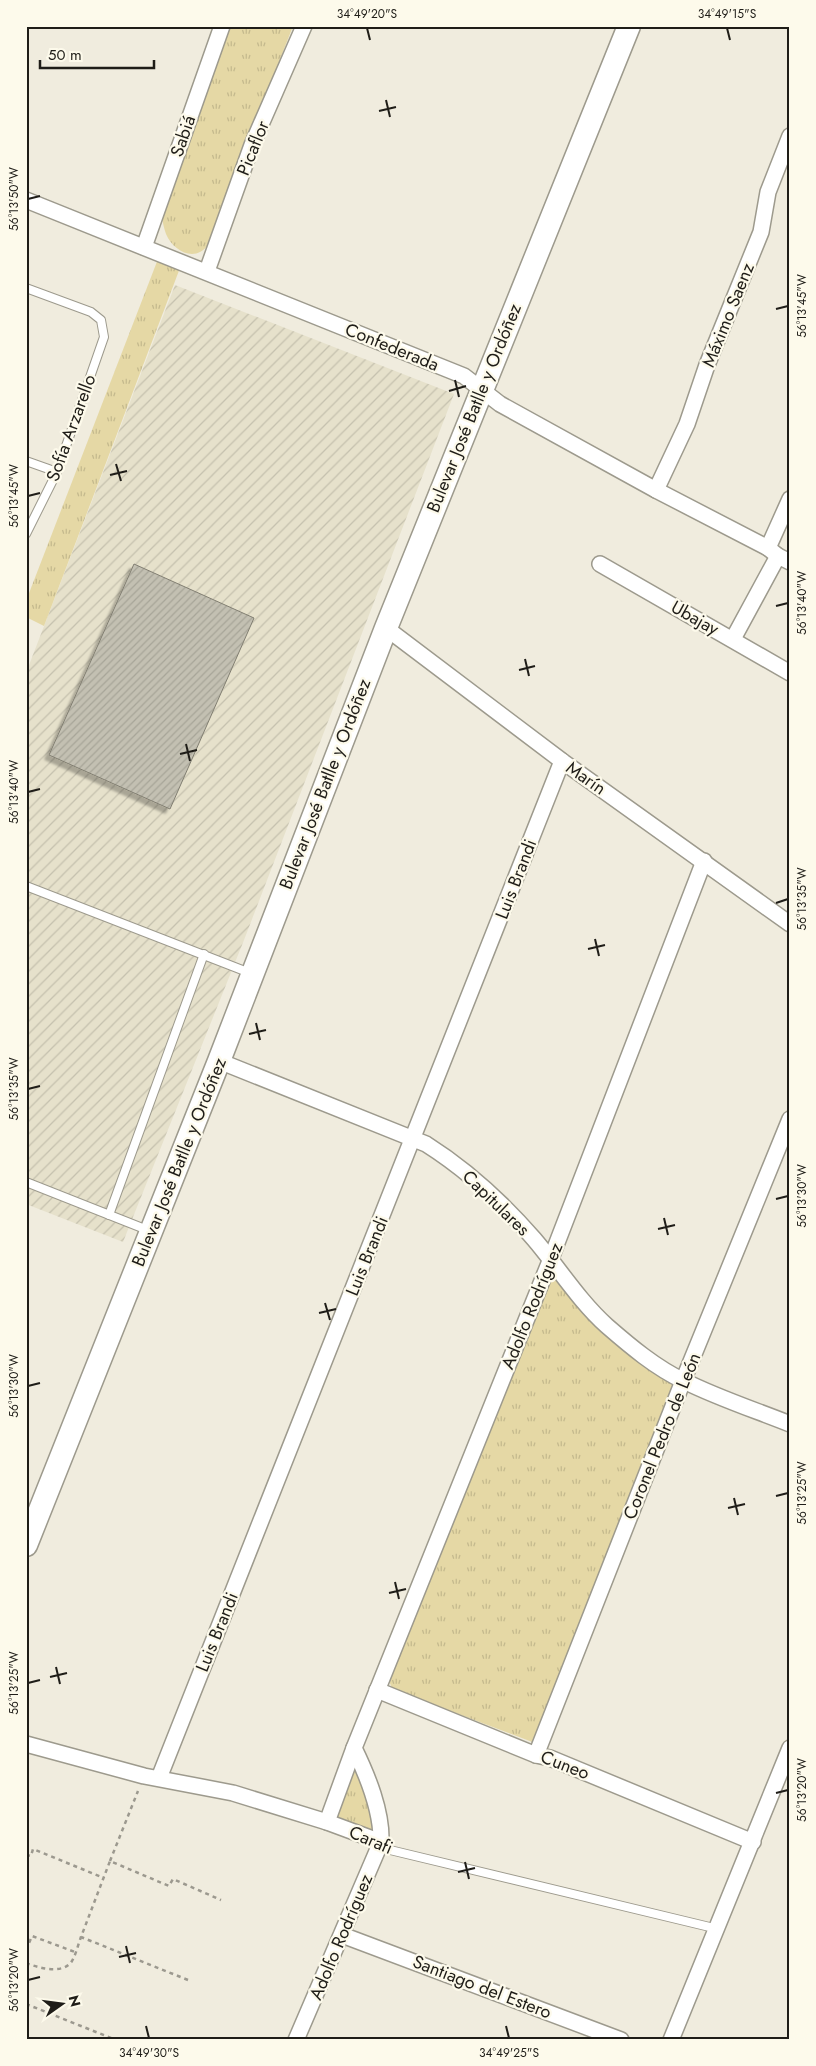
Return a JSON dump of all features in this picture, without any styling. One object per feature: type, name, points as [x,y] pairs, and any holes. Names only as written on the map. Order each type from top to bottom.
[{"type":"main road","name":"Bulevar José Batlle y Ordóñez","points":[[26,1545],[219,1061],[386,628],[629,26]]},
{"type":"street","name":"Sabiá","points":[[144,247],[222,26]]},
{"type":"street","name":"Picaflor","points":[[207,271],[252,145],[304,26]]},
{"type":"street","name":"Máximo Saenz","points":[[656,490],[687,424],[707,365],[761,232],[768,192],[790,136]]},
{"type":"street","name":"Confederada","points":[[26,200],[207,271],[464,376],[500,404],[779,556]]},
{"type":"street","points":[[733,639],[779,556],[790,499]]},
{"type":"street","name":"Ubajay","points":[[600,564],[790,673]]},
{"type":"street","name":"Marín","points":[[386,628],[562,761],[790,924]]},
{"type":"street","name":"Luis Brandi","points":[[152,1777],[414,1139],[562,761]]},
{"type":"street","name":"Adolfo Rodríguez","points":[[327,1822],[377,1690],[550,1261],[704,861]]},
{"type":"street","name":"Capitulares","points":[[219,1061],[426,1144],[451,1160],[492,1194],[607,1326],[655,1364],[683,1381],[790,1424]]},
{"type":"street","name":"Coronel Pedro de León","points":[[536,1755],[683,1381],[790,1119]]},
{"type":"street","name":"Cuneo","points":[[377,1690],[536,1755],[550,1758],[753,1842]]},
{"type":"street","name":"Carafi","points":[[26,1744],[152,1777],[233,1793],[327,1822],[381,1842]]},
{"type":"street","name":"Adolfo Rodríguez","points":[[296,2040],[381,1842],[381,1827],[378,1814],[354,1748]]},
{"type":"street","points":[[671,2040],[718,1929],[790,1748]]},
{"type":"street","name":"Santiago del Estero","points":[[342,1935],[621,2040]]},
{"type":"lane","name":"Sofía Arzarello","points":[[26,288],[92,312],[101,320],[104,337],[57,472],[26,534]]},
{"type":"lane","points":[[26,461],[57,472]]},
{"type":"lane","points":[[26,513],[35,516]]},
{"type":"lane","points":[[26,886],[252,973]]},
{"type":"lane","points":[[110,1215],[204,954]]},
{"type":"lane","points":[[26,1182],[151,1232]]},
{"type":"lane","name":"Carafi","points":[[381,1842],[390,1850],[718,1929]]},
{"type":"path","points":[[26,1964],[41,1969],[58,1969],[68,1965],[73,1960],[110,1861],[152,1777]]},
{"type":"path","points":[[26,1855],[31,1856],[33,1849],[104,1878]]},
{"type":"path","points":[[110,1861],[170,1886],[173,1879],[221,1900]]},
{"type":"path","points":[[26,1950],[32,1936],[75,1952]]},
{"type":"path","points":[[81,1937],[188,1980]]},
{"type":"path","points":[[26,2004],[116,2040]]},
{"type":"shaded area","points":[[175,285],[454,394],[244,940],[123,1242],[26,1204],[26,673]]},
{"type":"green space","points":[[228,26],[293,26],[208,245],[197,253],[185,253],[169,240],[162,218]]},
{"type":"green space","points":[[158,259],[180,268],[44,626],[26,617],[26,601]]},
{"type":"green space","points":[[556,1277],[674,1383],[535,1743],[400,1692],[392,1688],[389,1681],[550,1278]]},
{"type":"green space","points":[[358,1765],[376,1829],[373,1831],[336,1816],[352,1766]]},
{"type":"building","points":[[134,564],[254,618],[170,809],[49,755]]}]
